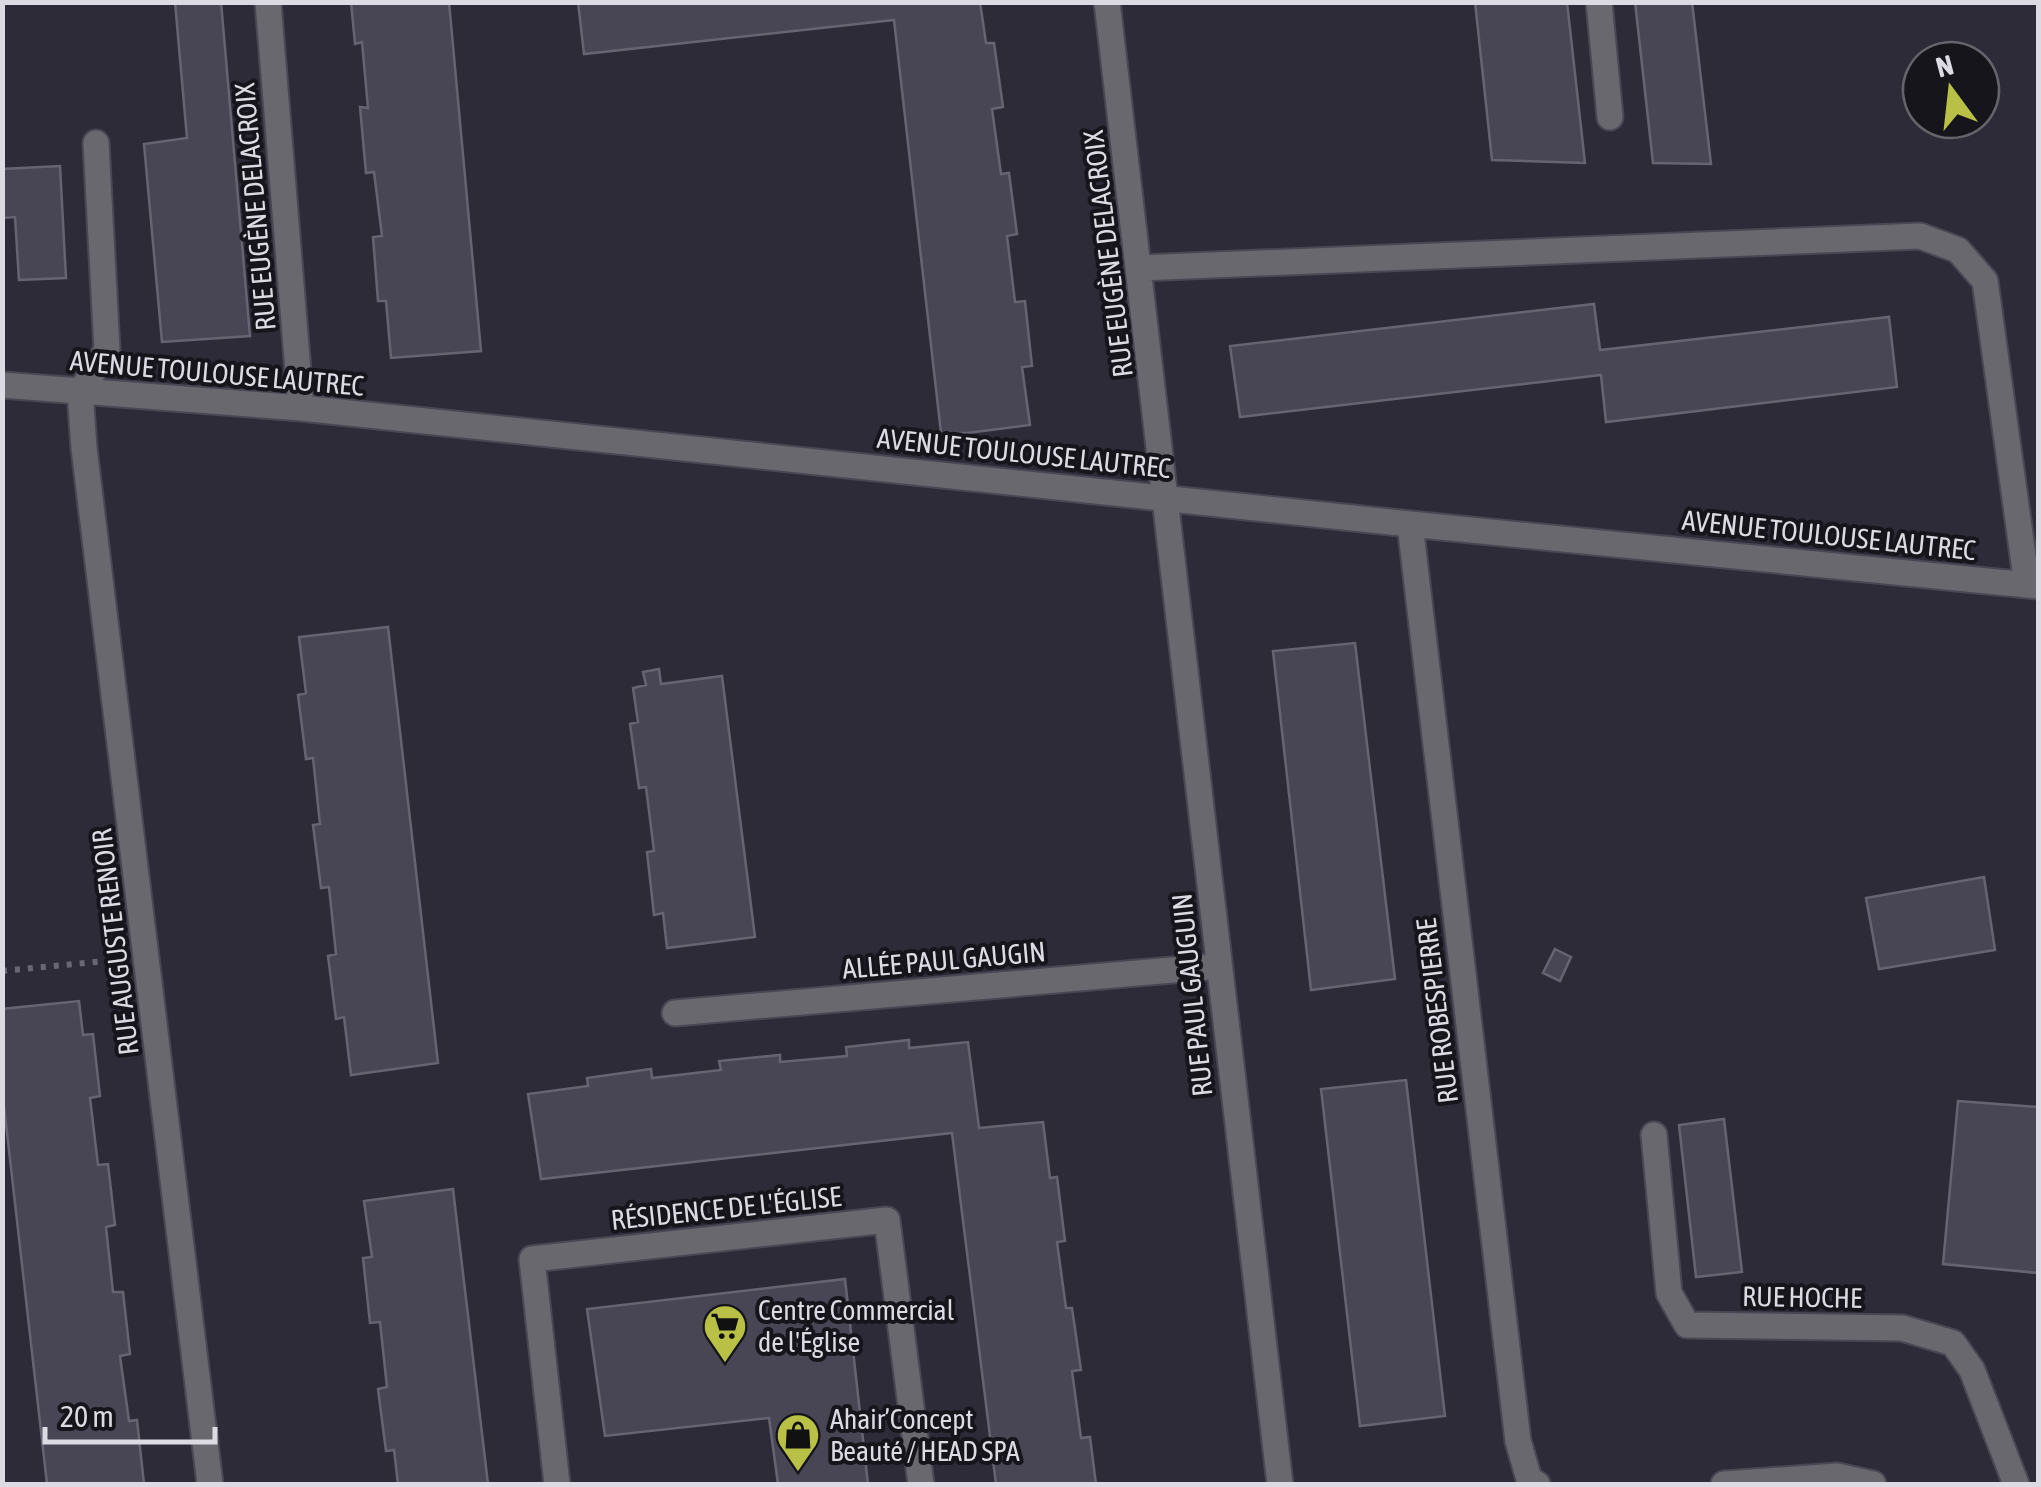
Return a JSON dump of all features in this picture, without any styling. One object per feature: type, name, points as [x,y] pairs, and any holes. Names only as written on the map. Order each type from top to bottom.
[{"type":"street","name":"RUE EUGÈNE DELACROIX","points":[[268,2],[300,408]]},
{"type":"street","name":"RUE EUGÈNE DELACROIX","points":[[1108,2],[1167,498]]},
{"type":"street","points":[[1599,2],[1610,117]]},
{"type":"street","points":[[80,392],[107,350],[96,143]]},
{"type":"street","points":[[1140,268],[1920,236],[1958,250],[1986,282],[2033,585]]},
{"type":"street","name":"AVENUE TOULOUSE LAUTREC","points":[[2,385],[300,408],[2033,585]]},
{"type":"street","name":"RUE AUGUSTE RENOIR","points":[[80,392],[210,1484]]},
{"type":"street","name":"RUE PAUL GAUGUIN","points":[[1167,498],[1280,1484]]},
{"type":"street","name":"RUE ROBESPIERRE","points":[[1410,524],[1518,1441],[1529,1479],[1537,1484]]},
{"type":"street","name":"ALLÉE PAUL GAUGIN","points":[[675,1013],[1219,966]]},
{"type":"street","name":"RUE HOCHE","points":[[1654,1135],[1669,1293],[1688,1325],[1902,1328],[1953,1342],[1972,1370],[2016,1484]]},
{"type":"street","name":"RÉSIDENCE DE L'ÉGLISE","points":[[557,1484],[532,1259],[887,1220],[921,1484]]},
{"type":"street","points":[[1724,1484],[1836,1476],[1873,1484]]},
{"type":"path","points":[[2,971],[147,957]]},
{"type":"building","points":[[175,2],[221,2],[250,336],[162,342],[144,144],[187,138]]},
{"type":"building","points":[[351,2],[449,2],[481,351],[391,358],[386,301],[378,301],[373,237],[382,236],[374,172],[366,173],[360,107],[368,108],[362,42],[355,44]]},
{"type":"building","points":[[578,2],[980,2],[986,43],[994,43],[1003,107],[992,109],[1001,174],[1009,173],[1017,234],[1007,236],[1015,302],[1025,301],[1032,366],[1022,367],[1030,425],[941,433],[894,20],[584,54]]},
{"type":"building","points":[[1475,2],[1567,2],[1585,163],[1492,160]]},
{"type":"building","points":[[1635,2],[1692,2],[1711,164],[1653,163]]},
{"type":"building","points":[[60,166],[66,278],[19,280],[15,217],[2,218],[2,169]]},
{"type":"building","points":[[1594,304],[1600,350],[1889,317],[1897,387],[1606,422],[1601,375],[1240,417],[1230,346]]},
{"type":"building","points":[[388,627],[438,1063],[351,1075],[344,1017],[336,1019],[328,956],[336,954],[329,887],[321,888],[313,825],[320,824],[313,758],[306,759],[298,695],[306,693],[299,637]]},
{"type":"building","points":[[1355,643],[1395,979],[1311,990],[1273,651]]},
{"type":"building","points":[[659,669],[661,684],[722,676],[755,937],[667,948],[663,913],[654,915],[647,852],[654,851],[646,787],[639,788],[630,724],[638,722],[633,688],[646,685],[643,672]]},
{"type":"building","points":[[1984,877],[1995,950],[1879,969],[1866,898]]},
{"type":"building","points":[[1555,949],[1571,957],[1560,981],[1543,973]]},
{"type":"building","points":[[79,1001],[83,1035],[93,1034],[100,1096],[90,1098],[98,1165],[108,1164],[115,1225],[106,1227],[113,1292],[123,1292],[130,1354],[120,1356],[129,1421],[137,1420],[144,1484],[47,1484],[2,1089],[2,1009]]},
{"type":"building","points":[[909,1040],[909,1048],[968,1042],[979,1128],[1043,1122],[1050,1178],[1057,1177],[1065,1241],[1057,1242],[1066,1308],[1072,1308],[1081,1370],[1072,1371],[1081,1438],[1090,1437],[1096,1484],[996,1484],[952,1133],[541,1179],[528,1094],[588,1086],[587,1078],[651,1069],[652,1078],[721,1070],[719,1061],[780,1055],[780,1062],[847,1056],[846,1047]]},
{"type":"building","points":[[1406,1080],[1445,1416],[1360,1426],[1321,1089]]},
{"type":"building","points":[[1958,1101],[2038,1107],[2038,1273],[1943,1264]]},
{"type":"building","points":[[1724,1119],[1742,1272],[1696,1277],[1679,1125]]},
{"type":"building","points":[[453,1189],[488,1484],[398,1484],[394,1450],[386,1451],[378,1389],[387,1387],[380,1322],[370,1323],[363,1258],[372,1257],[364,1201]]},
{"type":"building","name":"Centre Commercial de l'Église","points":[[845,1279],[868,1484],[778,1484],[769,1418],[605,1436],[587,1309]]},
{"type":"place","name":"Centre Commercial de l'Église","points":[[725,1364]]},
{"type":"place","name":"Ahair’Concept Beauté / HEAD SPA","points":[[798,1473]]}]
